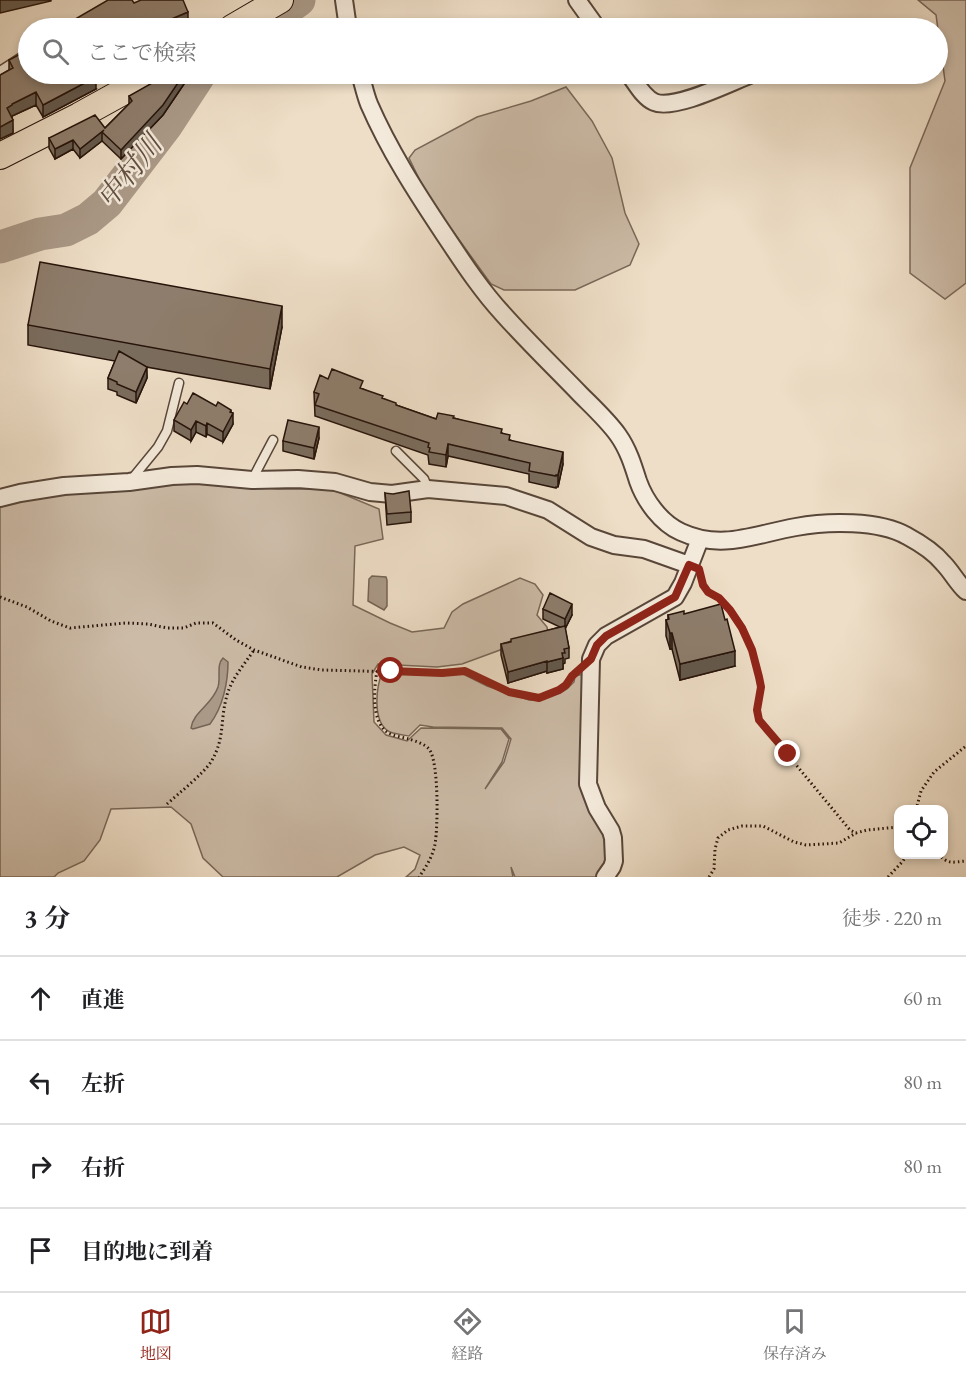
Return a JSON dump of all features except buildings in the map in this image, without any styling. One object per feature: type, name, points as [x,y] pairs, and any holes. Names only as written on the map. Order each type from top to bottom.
[{"type":"main road","points":[[249,18],[280,0]]},
{"type":"main road","points":[[0,156],[137,84]]},
{"type":"street","points":[[344,0],[347,18]]},
{"type":"street","points":[[577,0],[590,18]]},
{"type":"street","points":[[363,84],[369,103],[415,191],[479,287],[619,436],[647,499],[662,519],[680,532],[700,539],[716,541],[738,540],[795,527],[827,523],[873,525],[905,534],[925,547],[943,562],[966,591]]},
{"type":"street","points":[[636,84],[652,102],[665,105],[680,103],[727,84]]},
{"type":"street","points":[[0,498],[64,486],[197,475],[252,480],[298,479],[335,482],[370,492],[392,494],[428,489],[506,495],[548,510],[591,537],[614,545],[644,549],[689,565]]},
{"type":"street","points":[[605,877],[614,861],[613,838],[597,808],[588,784],[591,659],[597,645],[606,636],[675,597],[700,539]]},
{"type":"lane","points":[[0,71],[18,59]]},
{"type":"lane","points":[[129,482],[158,447],[167,431],[179,383]]},
{"type":"lane","points":[[252,480],[273,440]]},
{"type":"lane","points":[[396,452],[424,478],[428,489]]},
{"type":"path","points":[[689,565],[699,569],[703,585],[730,610],[749,643],[761,687],[757,710],[759,720],[850,830],[856,833]]},
{"type":"path","points":[[0,597],[70,628],[126,623],[184,628],[196,623],[213,623],[254,650],[302,667],[321,670],[442,673],[465,671],[509,692],[539,698],[566,685],[572,676],[591,659]]},
{"type":"path","points":[[167,804],[209,764],[222,738],[226,698],[232,682],[254,650]]},
{"type":"path","points":[[377,671],[375,701],[377,716],[383,728],[388,733],[418,742],[429,749],[435,763],[437,782],[435,846],[419,877]]},
{"type":"path","points":[[917,805],[921,791],[934,772],[966,746]]},
{"type":"path","points":[[709,877],[714,869],[718,838],[728,830],[742,826],[764,826],[794,842],[806,845],[839,843],[856,833],[894,827]]},
{"type":"path","points":[[888,877],[904,859]]},
{"type":"path","points":[[943,859],[950,863],[966,861]]},
{"type":"shaded area","points":[[918,0],[966,0],[966,283],[945,299],[910,273],[910,168],[944,84],[948,84],[948,18],[936,18],[936,15]]},
{"type":"shaded area","points":[[566,87],[592,121],[612,158],[625,213],[639,244],[630,265],[575,290],[504,290],[491,284],[451,231],[426,193],[409,158],[415,150],[477,117],[531,101]]},
{"type":"shaded area","points":[[187,481],[278,489],[331,489],[379,509],[383,539],[355,546],[353,605],[412,632],[444,628],[452,612],[463,604],[520,578],[535,584],[543,595],[537,615],[547,627],[549,639],[522,642],[462,664],[437,667],[378,664],[372,674],[374,722],[386,735],[407,741],[421,728],[501,729],[509,739],[502,762],[485,789],[504,762],[511,739],[502,728],[420,725],[409,736],[390,732],[380,721],[378,713],[377,696],[382,673],[443,675],[461,673],[487,686],[529,700],[538,700],[560,693],[574,682],[575,676],[584,674],[584,727],[601,828],[607,848],[606,859],[596,877],[515,877],[511,867],[513,877],[406,877],[415,869],[420,855],[404,847],[375,855],[337,877],[223,877],[203,858],[191,824],[171,807],[111,809],[100,840],[84,861],[54,877],[0,877],[0,503],[29,495]]},
{"type":"shaded area","points":[[372,576],[386,577],[387,606],[384,610],[368,601],[369,579]]},
{"type":"shaded area","points":[[223,658],[228,662],[228,670],[224,694],[218,710],[210,724],[193,729],[191,728],[192,722],[212,699],[218,687],[220,664]]},
{"type":"waterway","name":"中村川","points":[[274,18],[299,0]]},
{"type":"waterway","name":"中村川","points":[[0,247],[40,234],[66,230],[88,219],[107,203],[166,126],[193,84]]},
{"type":"route","points":[[391,671],[442,673],[465,671],[509,692],[539,698],[566,685],[572,676],[591,659],[597,645],[606,636],[675,597],[689,565],[699,569],[703,585],[708,592],[719,598],[742,628],[752,650],[761,687],[757,710],[759,720],[788,754]]}]
